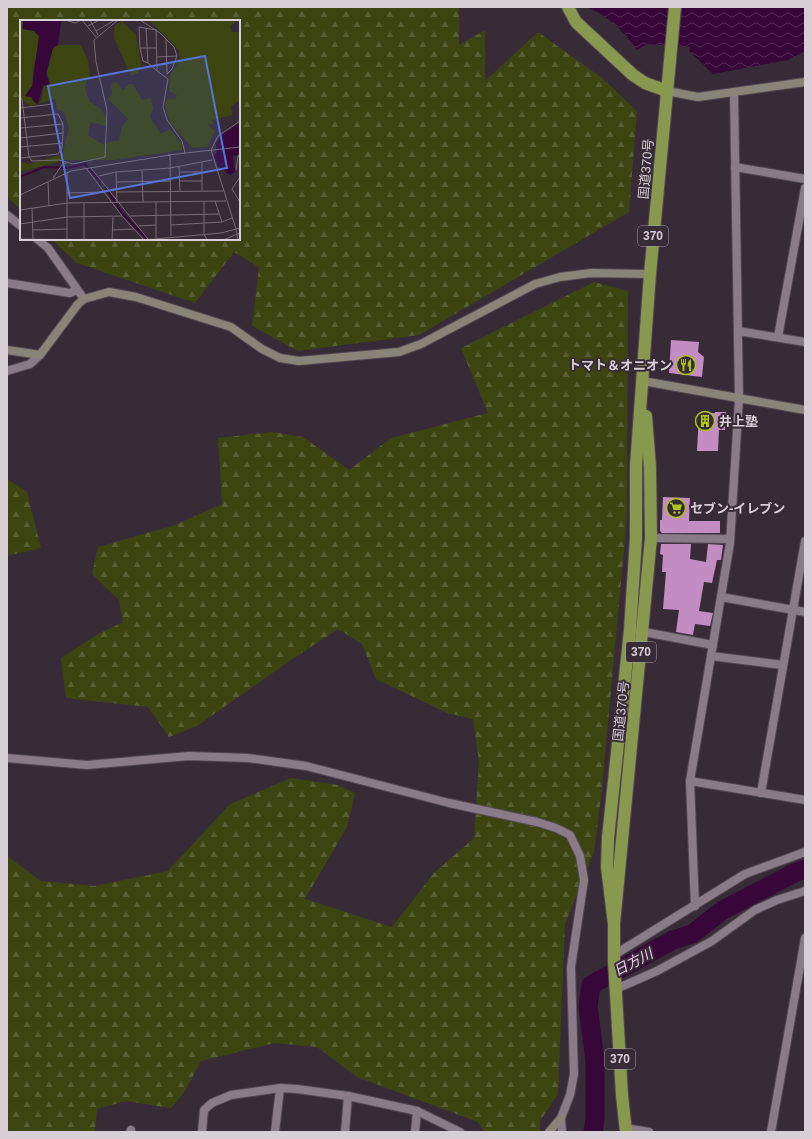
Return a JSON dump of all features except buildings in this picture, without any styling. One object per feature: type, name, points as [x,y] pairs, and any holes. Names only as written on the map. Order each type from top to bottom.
[{"type":"highway","points":[[568,7],[576,22],[633,75],[646,83],[667,91]]},
{"type":"highway","name":"370","points":[[667,91],[672,46],[674,7]]},
{"type":"highway","name":"国道370号","points":[[614,924],[607,867],[608,838],[630,630],[636,538],[636,466],[650,274],[667,91]]},
{"type":"highway","name":"国道370号","points":[[626,1130],[614,958],[614,924],[621,837],[644,632],[652,538],[650,467],[643,381]]},
{"type":"street","points":[[667,91],[698,97],[805,82]]},
{"type":"street","points":[[695,906],[690,781],[730,539],[739,399],[734,92]]},
{"type":"street","points":[[735,167],[805,179]]},
{"type":"street","points":[[778,338],[805,188]]},
{"type":"street","points":[[7,215],[20,225]]},
{"type":"street","points":[[38,240],[48,248],[84,299]]},
{"type":"street","points":[[7,371],[30,364],[40,355],[68,317],[84,299],[109,292],[136,297],[231,328],[262,349],[280,358],[299,361],[399,352],[421,344],[535,284],[560,277],[591,273],[650,274]]},
{"type":"street","points":[[7,283],[70,292],[77,290]]},
{"type":"street","points":[[738,331],[805,342]]},
{"type":"street","points":[[7,350],[40,355]]},
{"type":"street","points":[[643,381],[805,410]]},
{"type":"street","points":[[652,538],[730,539]]},
{"type":"street","points":[[761,793],[805,541]]},
{"type":"street","points":[[721,597],[805,612]]},
{"type":"street","points":[[644,632],[713,645]]},
{"type":"street","points":[[711,656],[783,665]]},
{"type":"street","points":[[7,758],[87,765],[189,756],[248,758],[306,766],[449,803],[537,822],[556,828],[570,835],[580,856],[584,880],[571,967],[574,1074],[570,1095],[562,1118],[562,1132]]},
{"type":"street","points":[[690,781],[805,800]]},
{"type":"street","points":[[614,958],[745,874],[805,852]]},
{"type":"street","points":[[616,988],[658,971],[712,941],[755,910],[805,890]]},
{"type":"street","points":[[771,1132],[805,938]]},
{"type":"street","points":[[275,1132],[280,1088]]},
{"type":"street","points":[[202,1132],[204,1110],[212,1103],[231,1095],[280,1088],[348,1096],[417,1111],[460,1132]]},
{"type":"street","points":[[345,1132],[348,1096]]},
{"type":"street","points":[[415,1132],[417,1111]]},
{"type":"street","points":[[549,1132],[562,1118]]},
{"type":"street","points":[[626,1130],[649,1132]]},
{"type":"green space","points":[[7,7],[459,7],[459,45],[485,30],[485,81],[538,32],[602,78],[637,111],[629,212],[419,335],[298,351],[252,326],[259,267],[234,252],[195,303],[77,263],[52,240],[240,240],[240,20],[20,20],[20,209],[7,196]]},
{"type":"green space","points":[[594,282],[628,291],[627,517],[602,788],[594,852],[565,924],[558,1094],[540,1121],[540,1132],[485,1132],[478,1122],[357,1077],[317,1047],[275,1043],[201,1061],[183,1094],[171,1108],[126,1101],[97,1109],[95,1132],[7,1132],[7,856],[41,881],[94,886],[168,871],[230,804],[291,778],[338,785],[355,793],[347,827],[305,899],[392,927],[434,873],[474,838],[479,762],[473,719],[447,713],[376,679],[362,644],[338,629],[197,726],[169,737],[148,707],[66,698],[61,658],[98,634],[123,622],[119,600],[92,574],[98,547],[175,525],[222,504],[218,438],[272,432],[303,437],[349,470],[391,438],[488,413],[461,348]]},
{"type":"green space","points":[[7,479],[27,492],[41,548],[7,556]]},
{"type":"water","points":[[586,7],[805,7],[805,51],[788,60],[713,74],[689,51],[690,47],[647,44],[637,50],[614,24]]},
{"type":"waterway","name":"日方川","points":[[593,1132],[595,1119],[595,1061],[588,1006],[591,985],[673,940],[692,934],[723,910],[794,873],[805,869]]},
{"type":"place","name":"トマト＆オニオン","points":[[686,365]]},
{"type":"place","name":"井上塾","points":[[705,421]]},
{"type":"place","name":"セブン-イレブン","points":[[676,508]]}]
